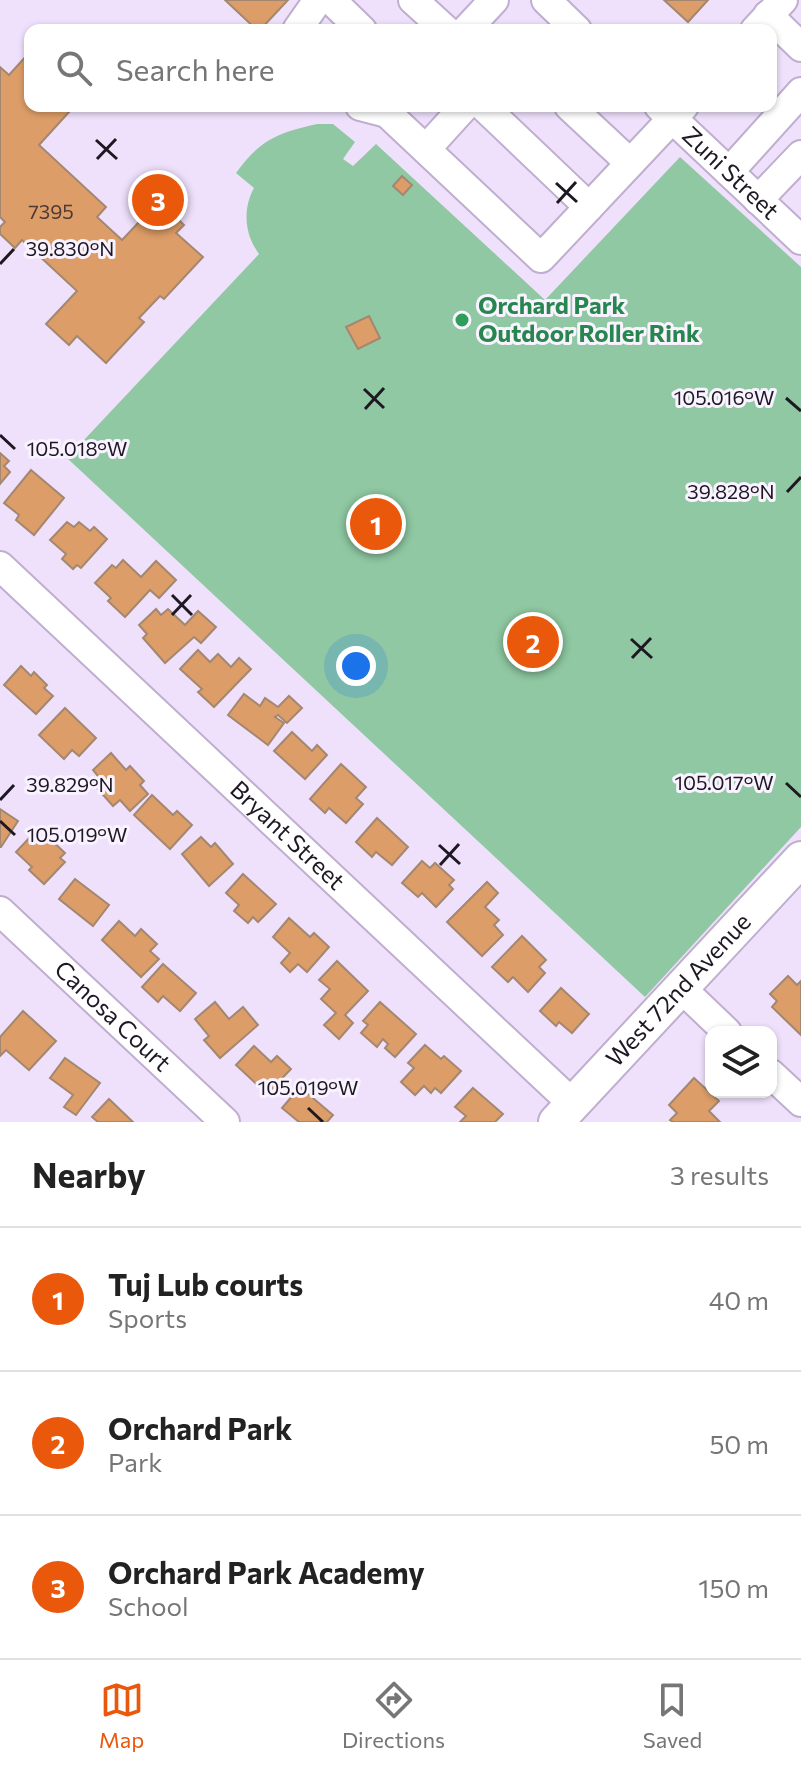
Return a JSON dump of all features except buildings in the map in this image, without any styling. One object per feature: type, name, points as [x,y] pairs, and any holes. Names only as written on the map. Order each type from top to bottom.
[{"type":"main road","name":"West 72nd Avenue","points":[[565,1113],[801,859]]},
{"type":"street","points":[[301,24],[318,0]]},
{"type":"street","points":[[331,0],[356,24]]},
{"type":"street","points":[[413,0],[439,24]]},
{"type":"street","points":[[546,0],[571,24]]},
{"type":"street","points":[[471,24],[492,1]]},
{"type":"street","points":[[769,15],[801,47]]},
{"type":"street","points":[[729,172],[801,92]]},
{"type":"street","points":[[384,112],[541,258],[630,163],[670,112]]},
{"type":"street","points":[[426,149],[460,112]]},
{"type":"street","points":[[489,112],[589,207]]},
{"type":"street","points":[[575,112],[630,163]]},
{"type":"street","name":"Zuni Street","points":[[674,112],[729,172],[801,240]]},
{"type":"street","points":[[758,200],[801,155]]},
{"type":"street","name":"Bryant Street","points":[[0,566],[565,1113]]},
{"type":"street","name":"Canosa Court","points":[[0,911],[225,1122]]},
{"type":"street","points":[[681,988],[721,1026]]},
{"type":"street","points":[[777,1080],[801,1102]]},
{"type":"green space","points":[[317,124],[333,124],[355,142],[343,159],[353,166],[376,144],[545,300],[680,157],[801,267],[801,827],[645,997],[67,458],[259,254],[247,222],[248,205],[254,188],[236,173],[253,153],[270,140]]},
{"type":"place","name":"Orchard Park Academy","points":[[158,200]]},
{"type":"place","name":"Orchard Park Outdoor Roller Rink","points":[[462,320]]},
{"type":"place","name":"Tuj Lub courts","points":[[376,524]]},
{"type":"place","name":"Orchard Park","points":[[533,642]]}]
